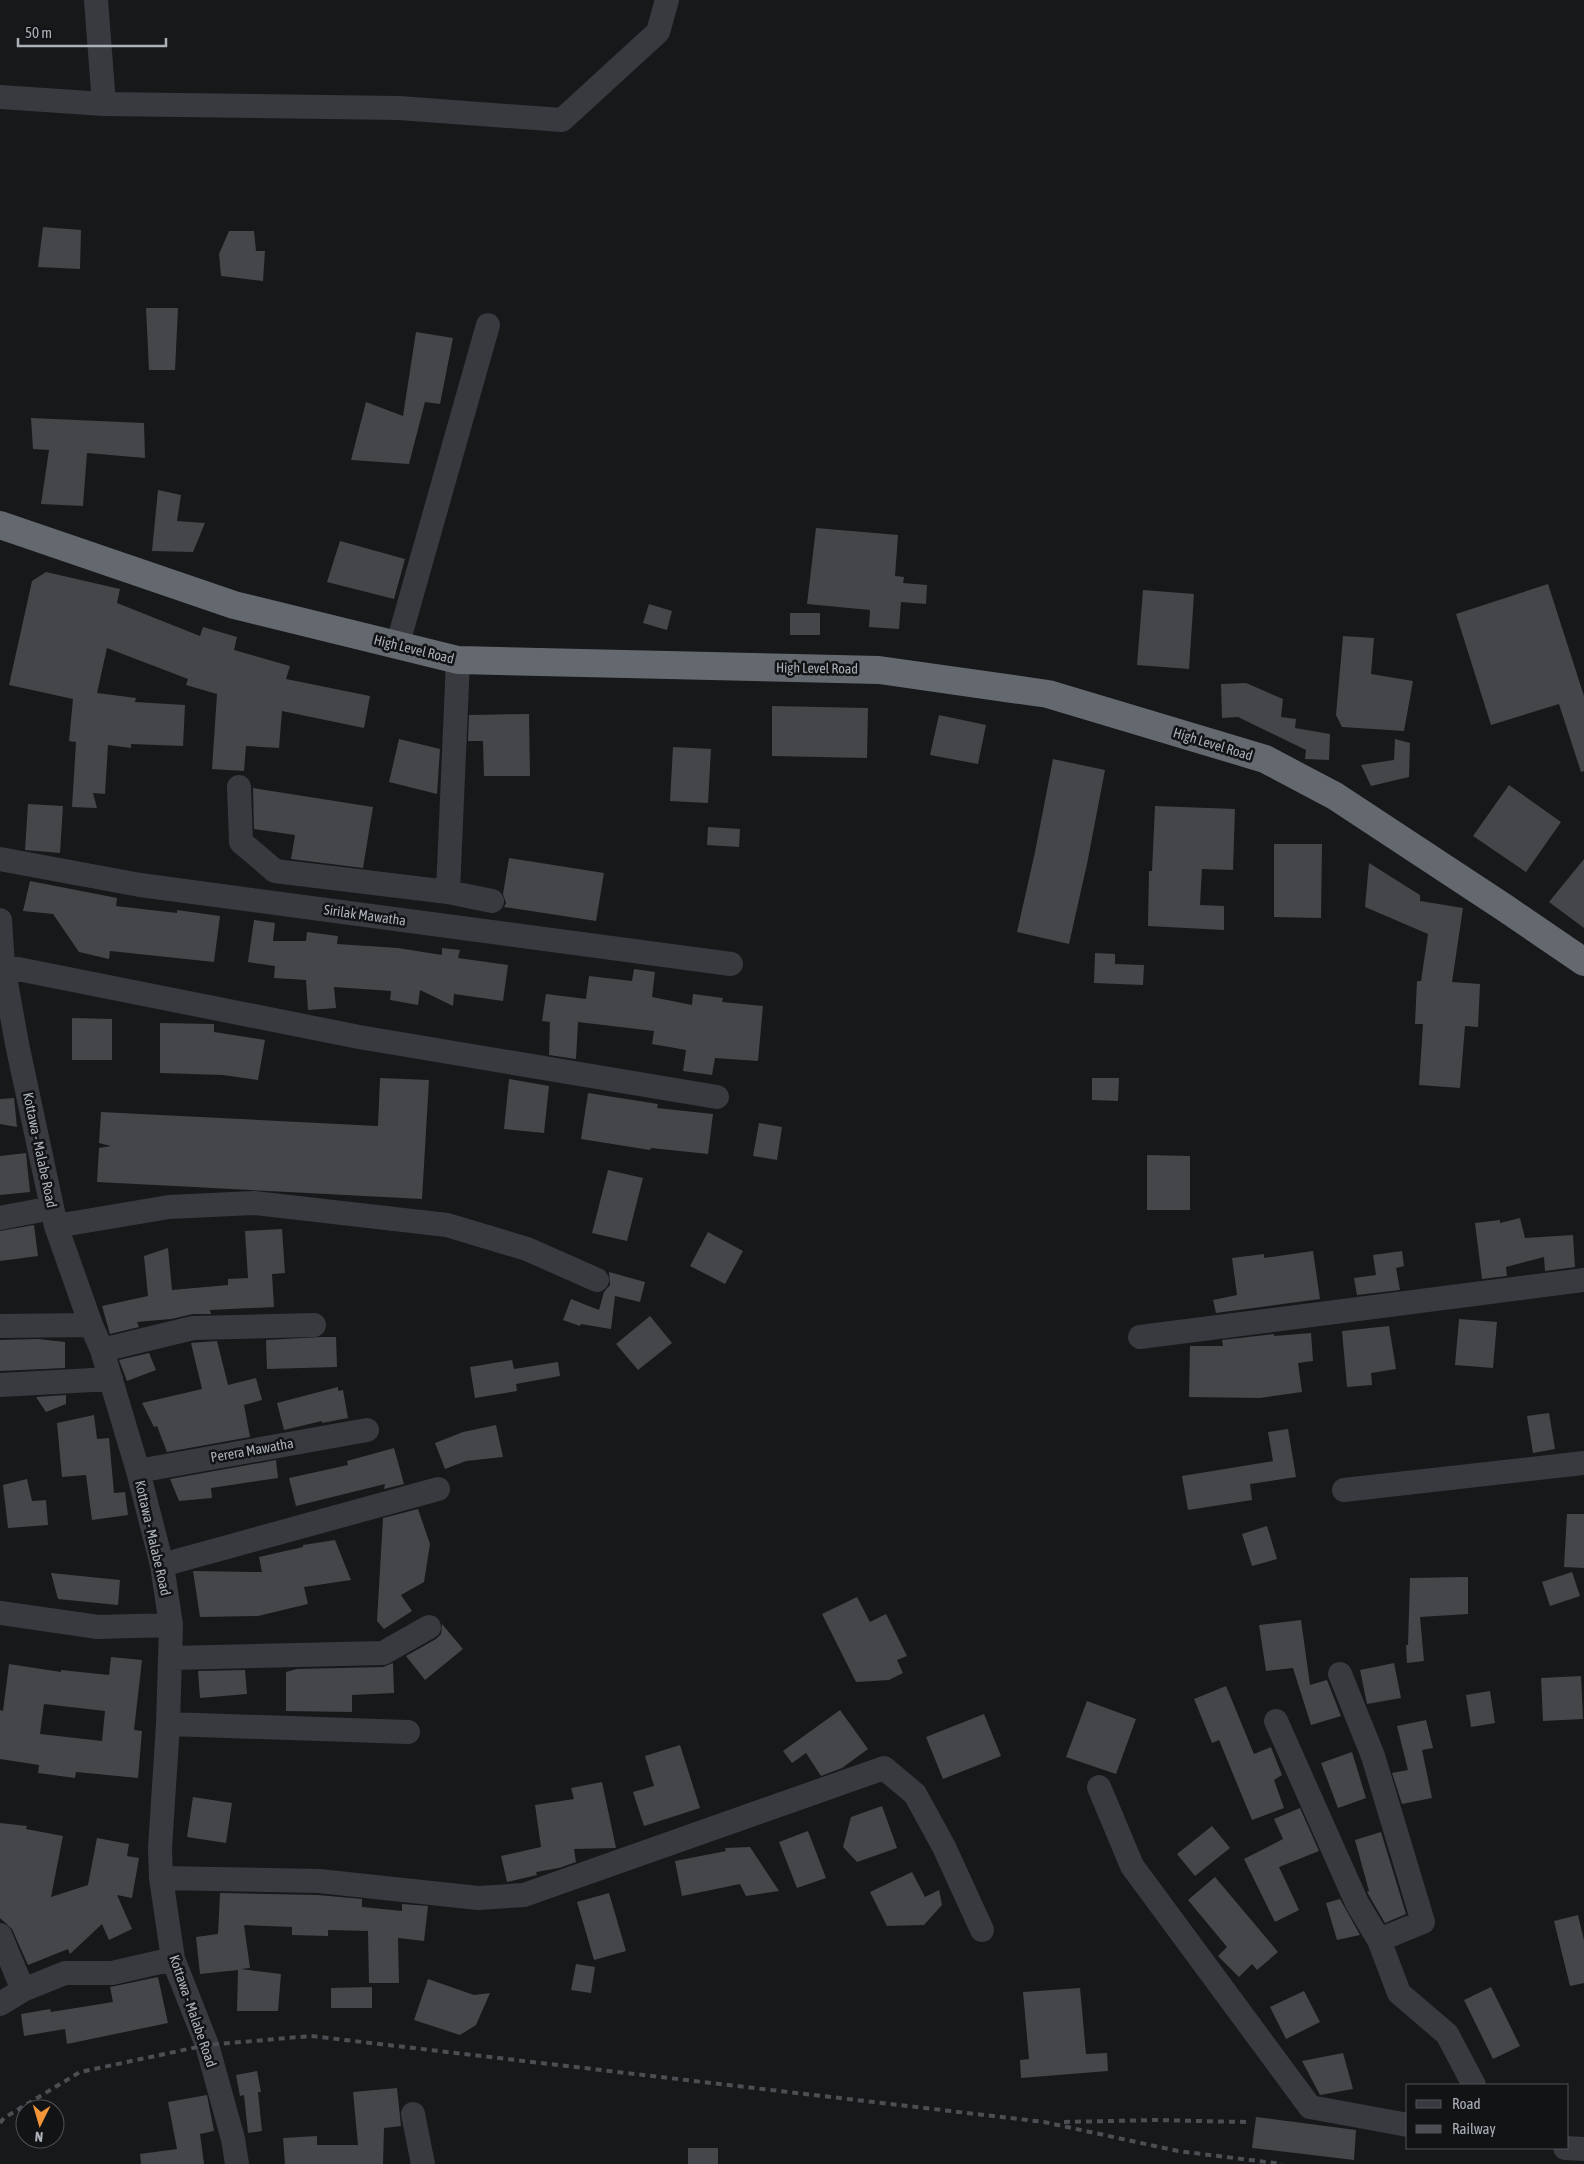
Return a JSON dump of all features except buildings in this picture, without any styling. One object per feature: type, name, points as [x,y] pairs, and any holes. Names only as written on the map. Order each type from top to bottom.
[{"type":"highway","name":"High Level Road","points":[[0,511],[238,592],[400,636],[477,650],[880,662],[1051,682],[1185,718],[1296,759],[1505,892],[1584,946]]},
{"type":"highway","name":"High Level Road","points":[[0,525],[234,605],[458,660],[880,662],[1048,694],[1265,759],[1335,796],[1506,908],[1584,962]]},
{"type":"street","points":[[96,0],[104,104]]},
{"type":"street","points":[[0,97],[104,104],[399,108],[562,120],[658,32],[668,0]]},
{"type":"street","points":[[400,636],[488,325]]},
{"type":"street","points":[[448,892],[458,660]]},
{"type":"street","points":[[239,787],[241,842],[275,871],[448,892],[492,901]]},
{"type":"street","name":"Sirilak Mawatha","points":[[0,859],[140,885],[730,964]]},
{"type":"street","name":"Kottawa - Malabe Road","points":[[0,920],[9,1044],[54,1217],[91,1325],[102,1350],[138,1471],[162,1565],[171,1625],[171,1658],[160,1848],[161,1878],[173,1959],[207,2046],[233,2139],[237,2164]]},
{"type":"street","points":[[3,966],[359,1037],[717,1097]]},
{"type":"street","points":[[0,1218],[54,1217],[254,1202],[447,1225],[527,1249],[597,1280]]},
{"type":"street","points":[[1140,1337],[1584,1280]]},
{"type":"street","points":[[0,1326],[91,1325]]},
{"type":"street","points":[[102,1350],[193,1328],[314,1325]]},
{"type":"street","points":[[0,1384],[111,1379]]},
{"type":"street","name":"Perera Mawatha","points":[[138,1471],[367,1430]]},
{"type":"street","points":[[1344,1490],[1584,1463]]},
{"type":"street","points":[[162,1565],[438,1489]]},
{"type":"street","points":[[0,1613],[98,1627],[171,1625]]},
{"type":"street","points":[[171,1658],[383,1653],[429,1627]]},
{"type":"street","points":[[1340,1674],[1373,1756],[1423,1922],[1379,1940]]},
{"type":"street","points":[[1276,1721],[1357,1903],[1379,1940],[1399,1993],[1447,2034],[1473,2084]]},
{"type":"street","points":[[168,1724],[408,1732]]},
{"type":"street","points":[[161,1878],[319,1881],[478,1898],[524,1895],[884,1768],[915,1794],[944,1848],[982,1930]]},
{"type":"street","points":[[1099,1787],[1132,1866],[1310,2107],[1406,2125]]},
{"type":"street","points":[[0,1935],[23,1990]]},
{"type":"street","points":[[0,2004],[23,1990],[65,1973],[112,1973],[173,1959]]},
{"type":"street","points":[[413,2114],[423,2164]]},
{"type":"street","points":[[1569,2148],[1584,2149]]},
{"type":"railway","points":[[0,2123],[4,2118],[80,2072],[207,2045],[311,2036],[1044,2122],[1178,2151],[1282,2164]]},
{"type":"railway","points":[[1064,2122],[1154,2120],[1246,2122]]}]
